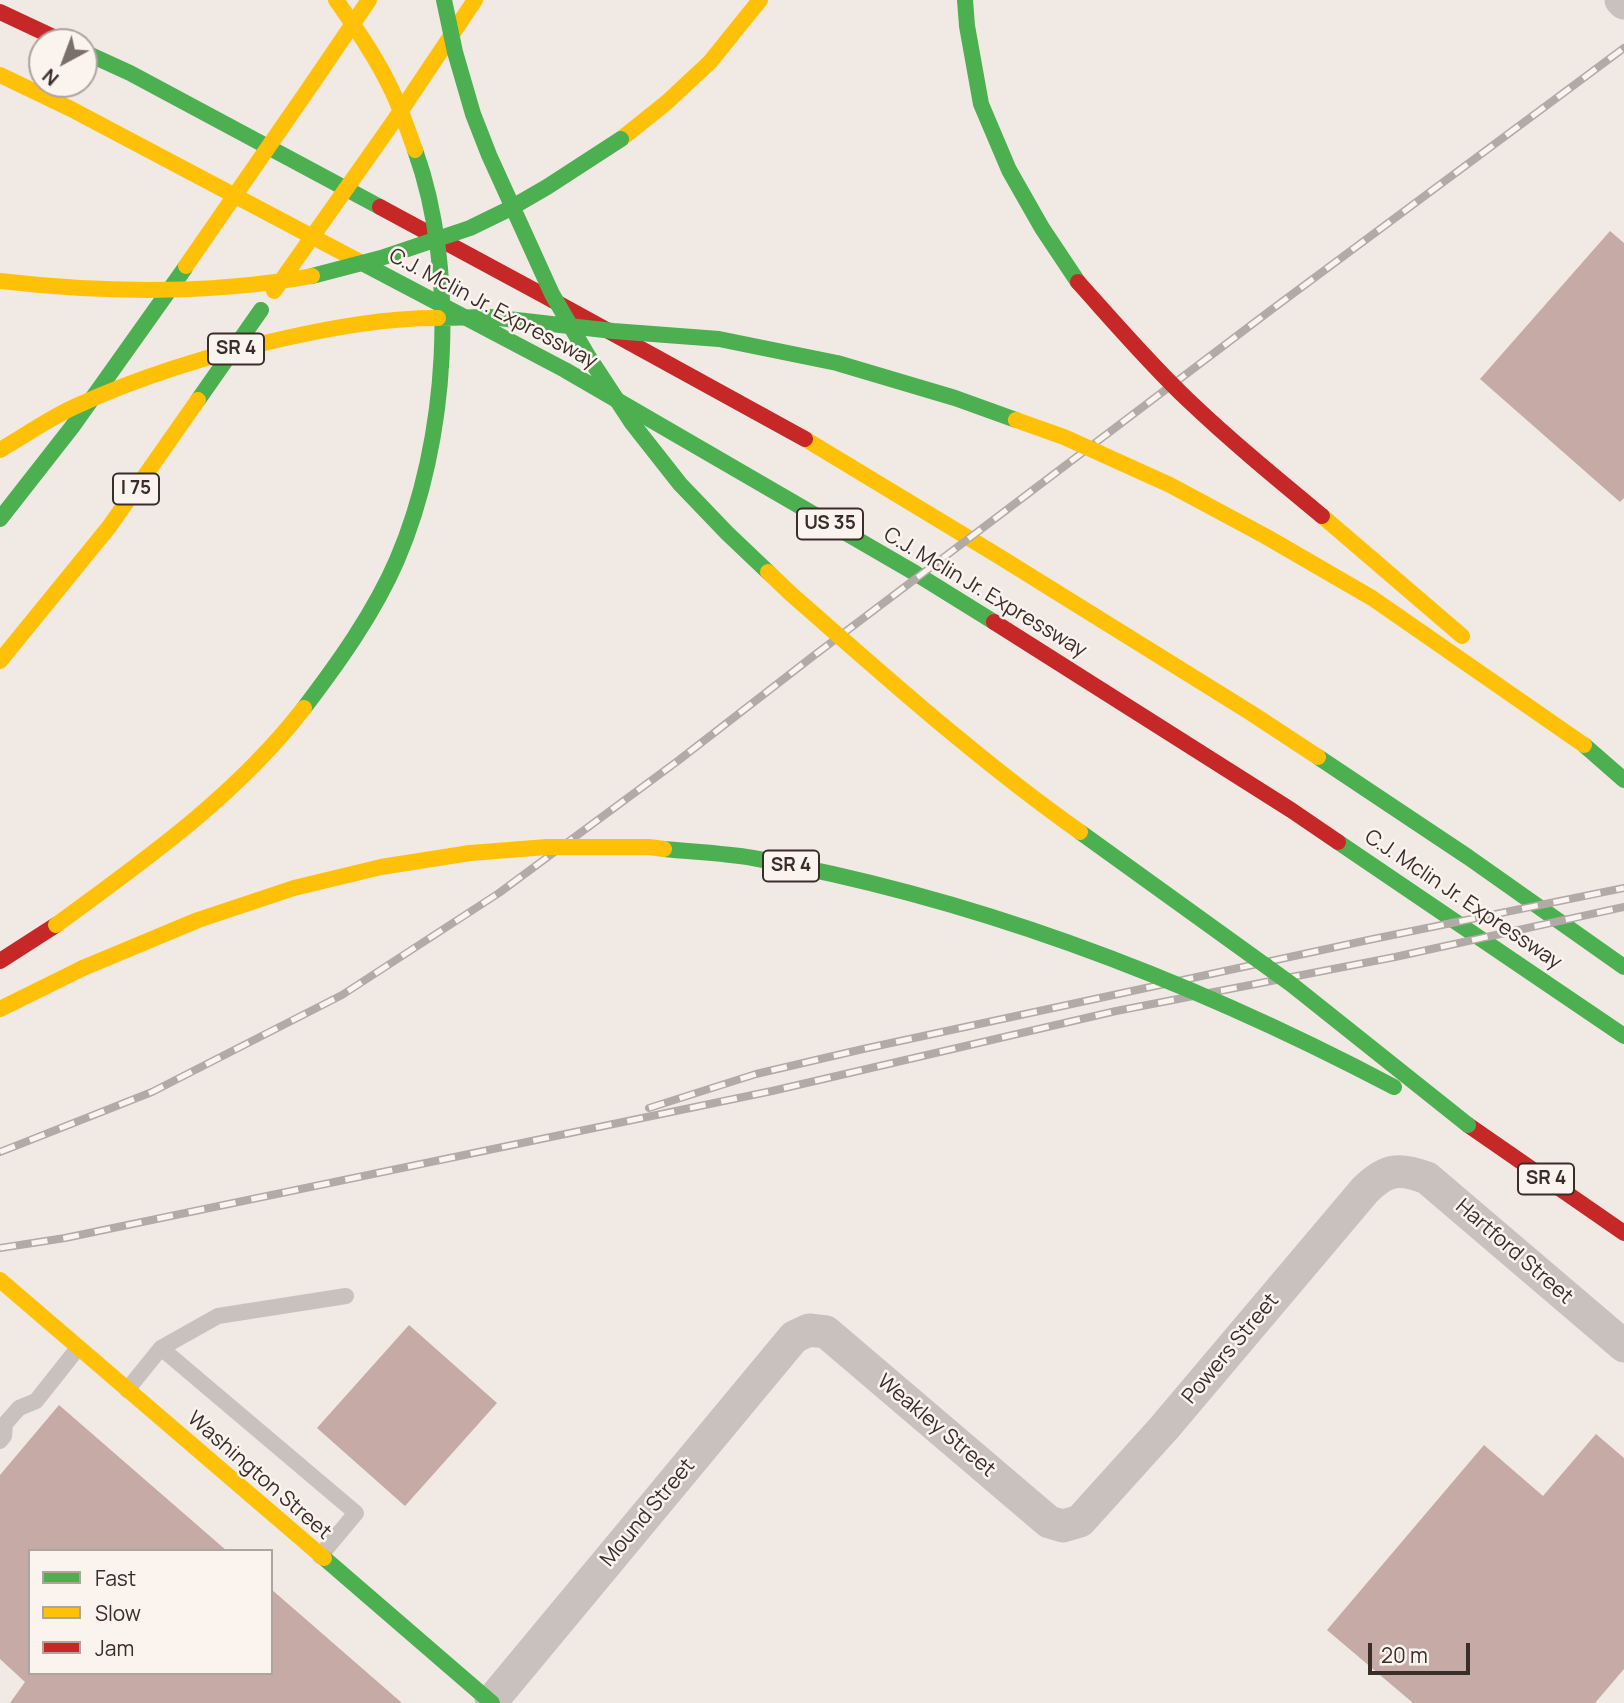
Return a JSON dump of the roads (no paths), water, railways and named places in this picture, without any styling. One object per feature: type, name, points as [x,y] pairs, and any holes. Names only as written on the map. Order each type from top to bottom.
[{"type":"main road","points":[[0,961],[56,925],[157,852],[209,809],[272,746],[328,676],[376,601],[401,551],[424,477],[437,419],[443,361],[442,278],[434,222],[418,159],[400,108],[372,52],[336,0]]},
{"type":"main road","points":[[0,519],[111,372],[369,0]]},
{"type":"main road","points":[[444,0],[455,52],[473,114],[552,294],[587,356],[632,423],[680,484],[791,594],[950,732],[1030,797],[1291,984],[1468,1125]]},
{"type":"main road","name":"I 75","points":[[0,661],[109,527],[396,118],[475,0]]},
{"type":"main road","points":[[0,281],[53,288],[129,290],[209,289],[276,282],[398,253],[468,229],[539,192],[621,139],[666,103],[710,62],[760,0]]},
{"type":"main road","points":[[965,0],[981,104],[1009,170],[1042,228],[1078,282],[1149,361],[1202,413],[1417,595],[1584,745]]},
{"type":"main road","points":[[0,12],[34,28]]},
{"type":"main road","name":"C.J. Mclin Jr. Expressway","points":[[98,59],[460,249],[824,450],[1251,713],[1468,857],[1624,967]]},
{"type":"main road","name":"C.J. Mclin Jr. Expressway","points":[[0,75],[71,108],[565,370],[915,573],[1291,810],[1624,1036]]},
{"type":"main road","name":"SR 4","points":[[0,450],[72,408],[158,373],[242,348],[340,326],[412,318],[491,317],[613,331],[719,339],[838,363],[955,398],[1064,437],[1170,485],[1372,598],[1584,745],[1624,780]]},
{"type":"main road","name":"SR 4","points":[[0,1009],[83,968],[198,920],[294,888],[381,867],[470,853],[547,847],[649,847],[751,858],[859,880],[964,909],[1068,943],[1189,989],[1324,1050],[1468,1125],[1624,1233]]},
{"type":"main road","name":"Washington Street","points":[[0,1280],[491,1703]]},
{"type":"street","name":"Hartford Street","points":[[1398,1171],[1408,1171],[1427,1178],[1624,1346]]},
{"type":"street","name":"Powers Street","points":[[1063,1526],[1080,1521],[1136,1459],[1365,1190],[1377,1178],[1398,1171]]},
{"type":"street","name":"Weakley Street","points":[[809,1330],[825,1332],[1049,1522],[1063,1526]]},
{"type":"street","name":"Mound Street","points":[[491,1703],[794,1337],[809,1330]]},
{"type":"lane","points":[[127,1390],[160,1349],[218,1316],[346,1296]]},
{"type":"lane","points":[[0,1441],[4,1436],[5,1424],[19,1408],[36,1401],[78,1348]]},
{"type":"lane","points":[[160,1349],[356,1513],[320,1556]]},
{"type":"railway","points":[[0,1152],[152,1092],[342,995],[499,893],[679,760],[1271,310],[1624,48]]},
{"type":"railway","points":[[649,1108],[756,1074],[863,1049],[1624,888]]},
{"type":"railway","points":[[0,1248],[65,1238],[772,1091],[1116,1011],[1395,957],[1624,907]]}]
